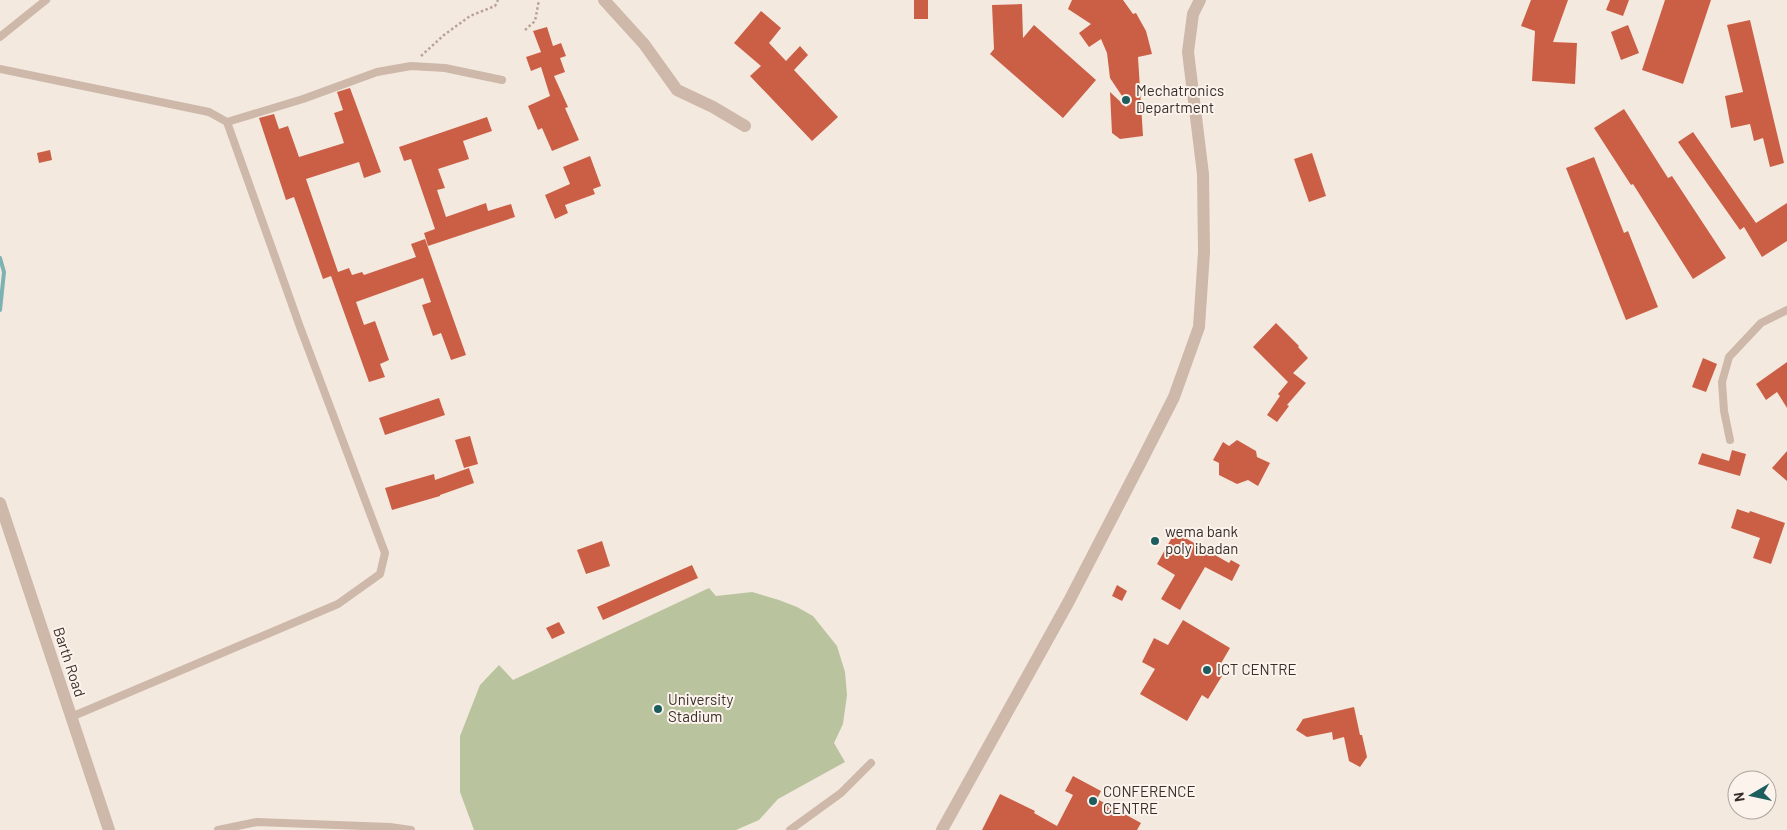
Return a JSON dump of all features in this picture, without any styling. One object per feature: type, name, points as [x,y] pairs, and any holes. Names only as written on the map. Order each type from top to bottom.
[{"type":"street","points":[[604,0],[644,44],[677,90],[713,107],[745,126]]},
{"type":"street","points":[[942,830],[1070,601],[1148,450],[1174,397],[1199,327],[1204,252],[1203,174],[1188,52],[1193,14],[1200,0]]},
{"type":"street","name":"Barth Road","points":[[0,503],[109,830]]},
{"type":"lane","points":[[0,37],[46,0]]},
{"type":"lane","points":[[227,122],[303,99],[376,72],[411,66],[446,68],[502,80]]},
{"type":"lane","points":[[0,69],[209,112],[227,122],[300,328],[385,553],[380,574],[338,604],[71,717]]},
{"type":"lane","points":[[1730,440],[1724,410],[1722,382],[1729,357],[1761,323],[1787,310]]},
{"type":"lane","points":[[790,830],[841,793],[871,763]]},
{"type":"lane","points":[[218,830],[257,822],[412,830]]},
{"type":"path","points":[[411,66],[444,35],[470,16],[495,6],[498,0]]},
{"type":"path","points":[[526,30],[536,21],[539,0]]},
{"type":"green space","name":"University Stadium","points":[[709,588],[716,596],[752,592],[797,607],[813,616],[837,646],[845,672],[847,695],[843,724],[834,743],[845,762],[778,799],[759,820],[736,830],[474,830],[460,792],[460,736],[480,685],[499,665],[513,680]]},
{"type":"building","points":[[914,0],[928,0],[928,19],[914,19]]},
{"type":"building","name":"Mechatronics Department","points":[[1072,0],[1123,0],[1133,14],[1136,13],[1146,31],[1152,54],[1138,57],[1143,136],[1120,139],[1112,133],[1110,92],[1126,107],[1128,105],[1110,78],[1107,53],[1101,39],[1089,47],[1079,33],[1091,24],[1068,9]]},
{"type":"building","points":[[1531,0],[1568,0],[1553,42],[1577,43],[1575,84],[1532,81],[1535,31],[1521,26]]},
{"type":"building","points":[[1610,0],[1629,0],[1623,16],[1606,10]]},
{"type":"building","points":[[1665,0],[1711,0],[1683,84],[1642,70]]},
{"type":"building","points":[[1022,4],[1023,38],[1034,25],[1096,80],[1063,118],[990,54],[994,49],[992,5]]},
{"type":"building","points":[[761,11],[781,28],[769,43],[786,61],[800,46],[808,55],[794,70],[838,117],[812,141],[750,76],[761,66],[734,43]]},
{"type":"building","points":[[1750,20],[1784,163],[1770,167],[1763,138],[1754,141],[1750,124],[1731,128],[1725,96],[1743,92],[1727,25]]},
{"type":"building","points":[[1628,25],[1639,53],[1621,60],[1611,32]]},
{"type":"building","points":[[547,27],[553,46],[561,43],[566,56],[560,58],[565,72],[554,76],[568,107],[565,108],[579,140],[552,151],[542,128],[538,130],[528,106],[550,96],[541,67],[531,71],[526,57],[541,52],[533,31]]},
{"type":"building","points":[[350,88],[381,172],[364,178],[359,162],[306,179],[338,272],[349,268],[352,275],[362,272],[364,275],[416,257],[411,244],[425,239],[466,355],[451,360],[441,333],[433,336],[422,305],[431,302],[423,278],[356,302],[364,325],[375,321],[389,360],[380,364],[385,377],[369,382],[331,276],[323,279],[294,197],[286,200],[259,118],[274,114],[279,129],[288,126],[299,157],[344,143],[334,113],[343,110],[337,92]]},
{"type":"building","points":[[1624,109],[1668,178],[1672,176],[1726,258],[1693,279],[1633,184],[1631,185],[1594,128]]},
{"type":"building","points":[[487,117],[492,131],[463,141],[469,159],[438,169],[445,188],[437,190],[446,217],[486,203],[488,211],[511,204],[515,217],[428,246],[424,233],[435,229],[411,159],[404,161],[399,147]]},
{"type":"building","points":[[1693,132],[1756,223],[1787,203],[1787,241],[1762,257],[1744,227],[1740,230],[1678,142]]},
{"type":"building","points":[[50,150],[52,160],[39,163],[37,153]]},
{"type":"building","points":[[1312,153],[1326,196],[1309,202],[1294,159]]},
{"type":"building","points":[[590,156],[601,186],[593,189],[595,194],[565,205],[568,213],[555,219],[545,195],[570,184],[563,167]]},
{"type":"building","points":[[1594,157],[1624,233],[1628,231],[1658,307],[1626,320],[1566,168]]},
{"type":"building","points":[[1276,323],[1308,358],[1293,373],[1306,383],[1287,405],[1289,406],[1277,422],[1267,415],[1280,396],[1278,394],[1288,382],[1253,347]]},
{"type":"building","points":[[1703,358],[1717,364],[1706,392],[1692,387]]},
{"type":"building","points":[[1787,362],[1787,408],[1777,392],[1766,400],[1756,384]]},
{"type":"building","points":[[439,398],[445,415],[385,435],[379,418]]},
{"type":"building","points":[[470,436],[478,464],[464,468],[455,440]]},
{"type":"building","points":[[1237,440],[1256,451],[1257,457],[1270,463],[1258,486],[1248,480],[1237,484],[1219,475],[1219,463],[1213,460],[1223,442],[1229,446]]},
{"type":"building","points":[[1732,450],[1746,454],[1740,476],[1698,464],[1702,453],[1729,461]]},
{"type":"building","points":[[1787,451],[1787,481],[1772,468]]},
{"type":"building","points":[[469,468],[474,483],[440,496],[392,510],[385,488],[434,474],[435,480]]},
{"type":"building","points":[[1737,509],[1749,513],[1750,511],[1785,523],[1771,564],[1753,558],[1760,538],[1731,528]]},
{"type":"building","points":[[1175,532],[1229,563],[1231,560],[1240,565],[1232,581],[1205,567],[1180,610],[1161,599],[1175,575],[1157,564]]},
{"type":"building","points":[[602,541],[610,566],[586,574],[577,550]]},
{"type":"building","points":[[692,565],[698,578],[603,620],[597,607]]},
{"type":"building","points":[[1117,585],[1127,591],[1122,601],[1112,596]]},
{"type":"building","name":"ICT CENTRE","points":[[1183,620],[1230,648],[1216,672],[1222,676],[1208,699],[1202,695],[1187,721],[1140,694],[1155,669],[1142,662],[1154,638],[1168,645]]},
{"type":"building","points":[[559,622],[565,633],[552,639],[546,628]]},
{"type":"building","points":[[1354,707],[1367,757],[1360,767],[1349,761],[1344,737],[1333,740],[1332,732],[1307,737],[1296,730],[1303,719]]},
{"type":"building","points":[[1073,776],[1101,791],[1097,799],[1141,823],[1137,830],[982,830],[1000,794],[1035,811],[1034,813],[1057,826],[1073,795],[1065,791]]},
{"type":"waterway","points":[[0,258],[4,272],[0,310]]},
{"type":"place","name":"Mechatronics Department","points":[[1126,100]]},
{"type":"place","name":"wema bank poly ibadan","points":[[1155,541]]},
{"type":"place","name":"ICT CENTRE","points":[[1207,670]]},
{"type":"place","name":"University Stadium","points":[[658,709]]},
{"type":"place","name":"CONFERENCE CENTRE","points":[[1093,801]]}]
